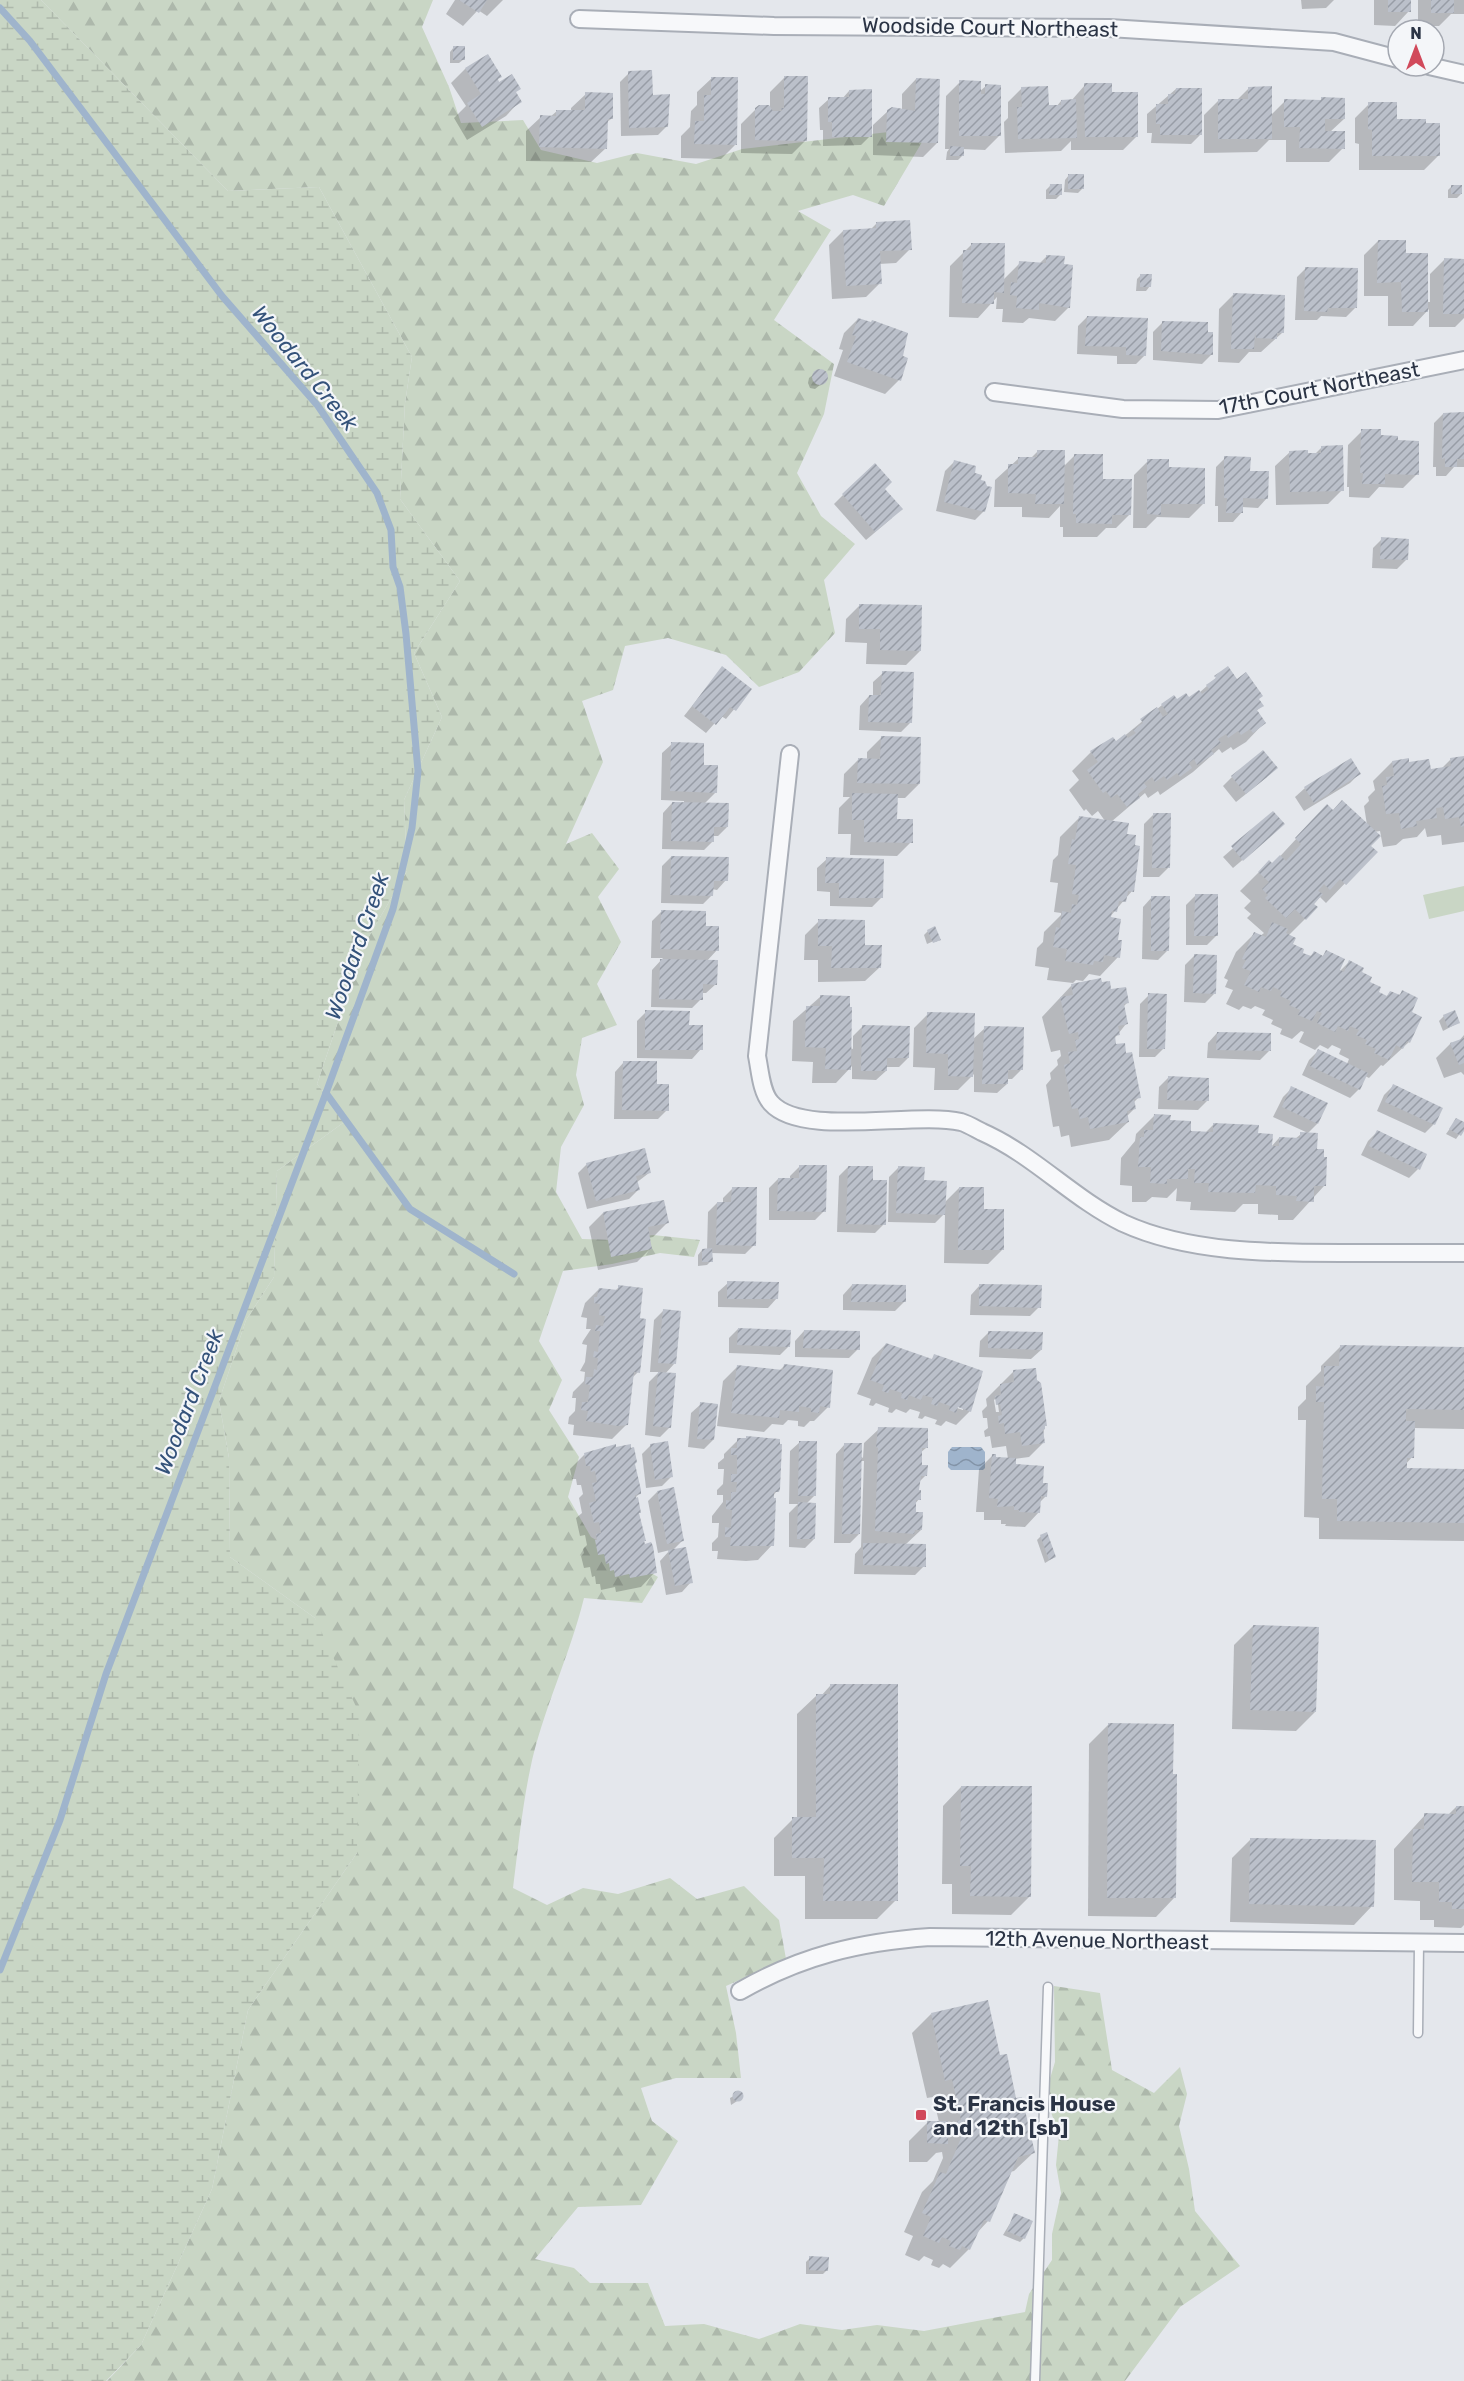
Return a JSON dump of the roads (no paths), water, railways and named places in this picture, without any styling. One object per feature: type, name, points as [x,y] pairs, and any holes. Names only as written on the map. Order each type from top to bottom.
[{"type":"street","name":"Woodside Court Northeast","points":[[579,19],[774,26],[1109,28],[1334,42],[1386,56]]},
{"type":"street","points":[[1446,70],[1464,74]]},
{"type":"street","name":"17th Court Northeast","points":[[994,392],[1123,409],[1218,410],[1464,360]]},
{"type":"street","points":[[790,753],[757,1056],[762,1084],[771,1103],[796,1118],[858,1121],[924,1119],[962,1122],[999,1139],[1033,1161],[1080,1197],[1123,1223],[1164,1236],[1217,1248],[1287,1253],[1464,1253]]},
{"type":"street","name":"12th Avenue Northeast","points":[[740,1991],[766,1976],[827,1953],[856,1945],[918,1938],[1464,1943]]},
{"type":"lane","points":[[1418,2033],[1419,1943]]},
{"type":"lane","points":[[1035,2381],[1048,1987]]},
{"type":"water","points":[[952,1447],[981,1447],[985,1452],[985,1468],[983,1470],[951,1470],[948,1467],[948,1452]]},
{"type":"waterway","name":"Woodard Creek","points":[[0,8],[30,41],[222,296],[318,406],[377,493],[391,530],[393,567],[400,587],[418,771],[412,828],[393,909],[326,1093],[106,1674],[60,1820],[0,1970]]},
{"type":"waterway","points":[[326,1093],[410,1209],[514,1274]]},
{"type":"place","name":"St. Francis House and 12th [sb]","points":[[921,2115]]}]
